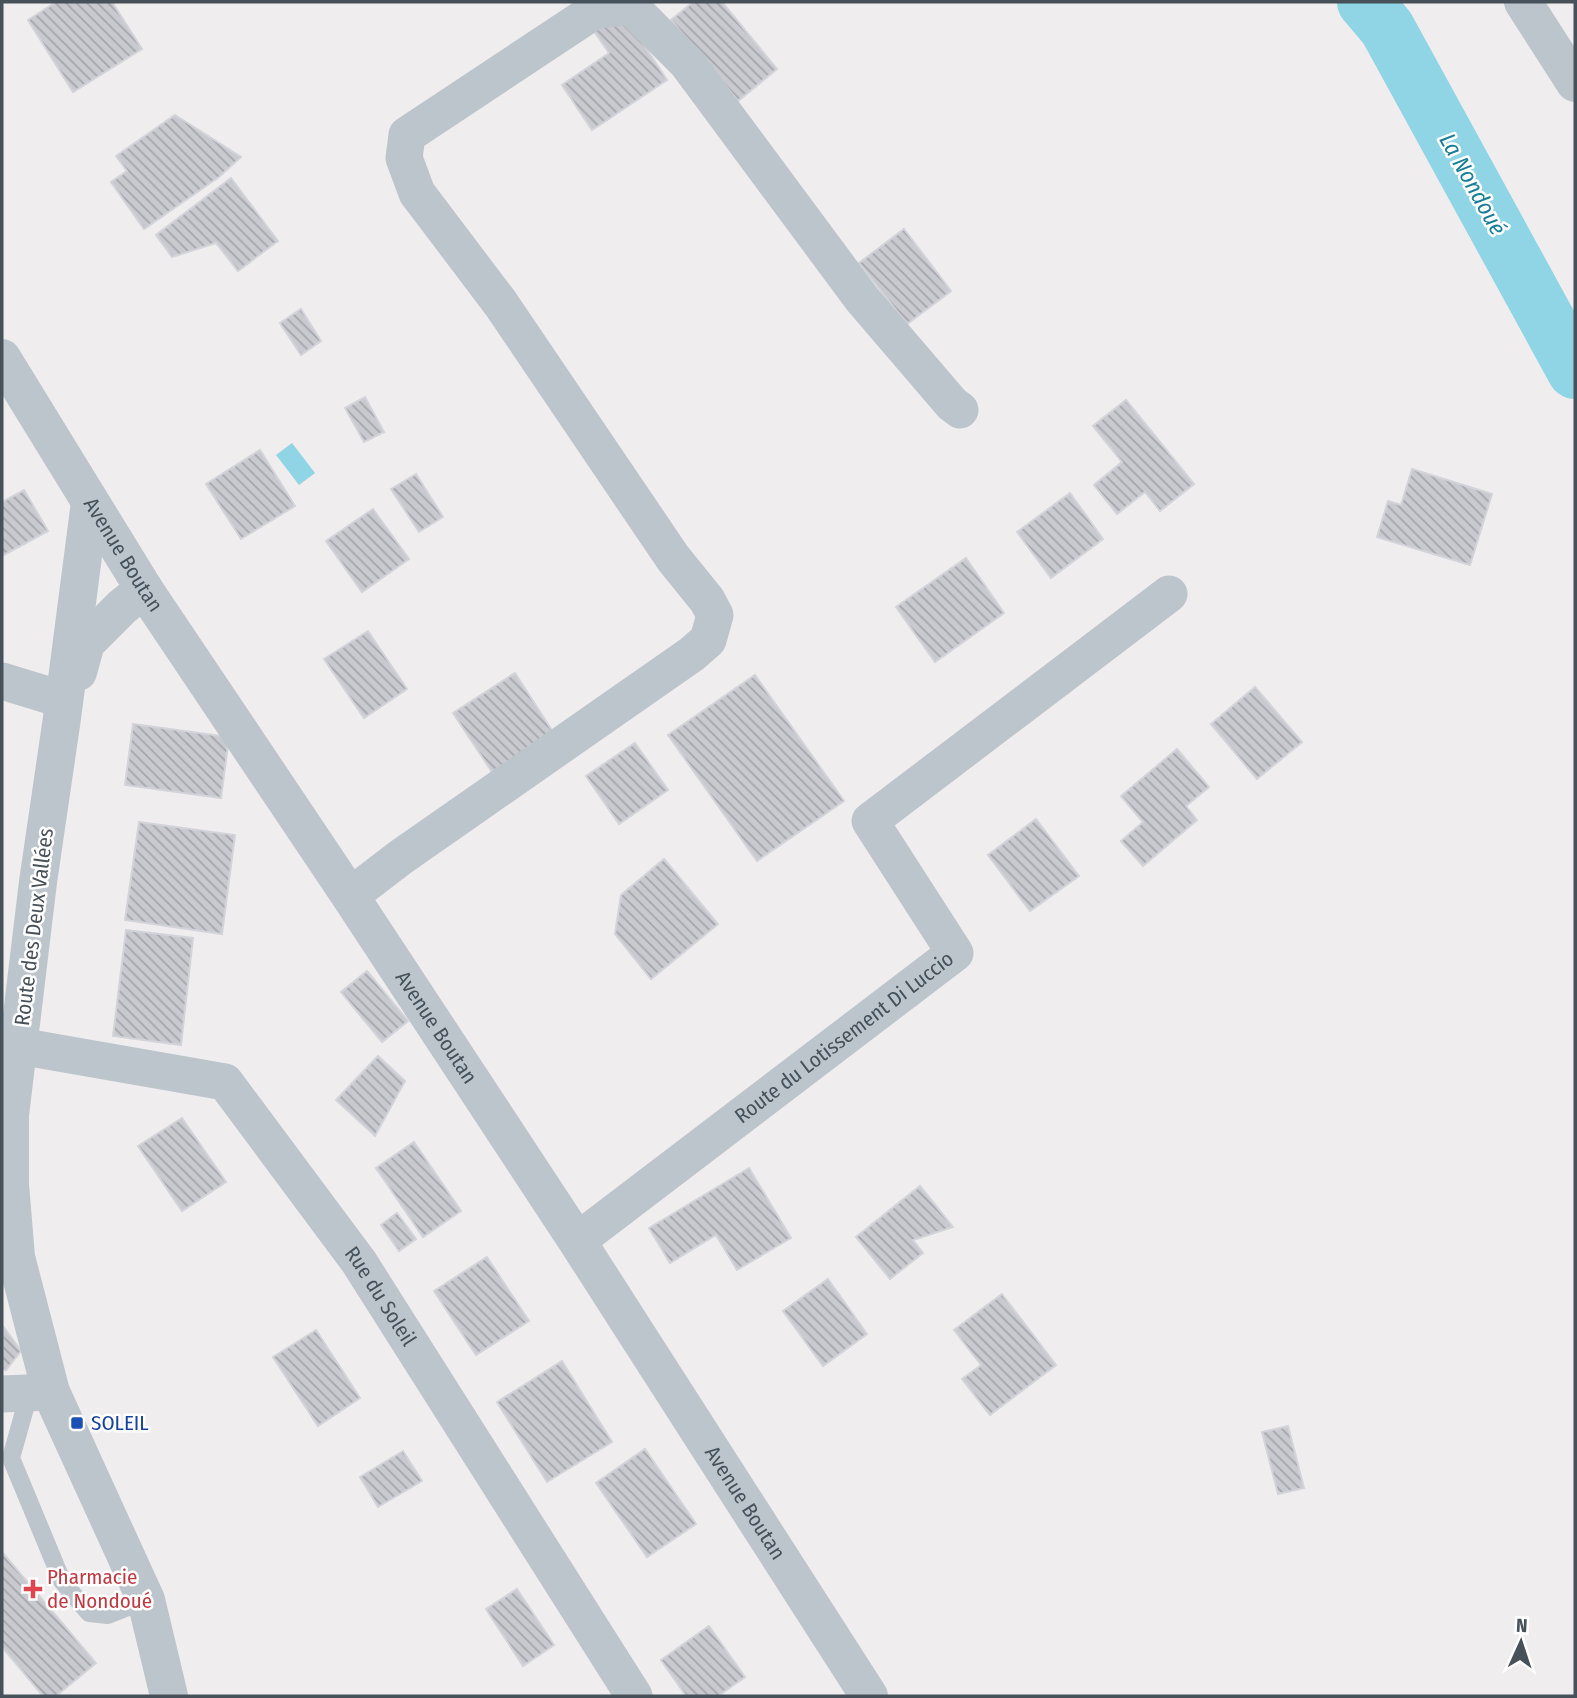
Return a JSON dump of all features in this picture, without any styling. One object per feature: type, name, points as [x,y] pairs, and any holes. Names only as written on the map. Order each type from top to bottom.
[{"type":"street","points":[[1523,2],[1575,83]]},
{"type":"street","points":[[351,896],[692,653],[708,640],[715,615],[707,600],[673,558],[501,304],[417,193],[404,158],[407,135],[594,11],[630,6],[687,63],[862,299],[960,410]]},
{"type":"street","name":"Avenue Boutan","points":[[2,358],[144,589],[351,896],[577,1241],[869,1696]]},
{"type":"street","name":"Route des Deux Vallées","points":[[90,502],[38,883],[10,1115],[10,1184],[27,1393],[146,1600],[169,1696]]},
{"type":"street","name":"Route des Deux Vallées","points":[[63,709],[86,643],[144,589]]},
{"type":"street","name":"Route du Lotissement Di Luccio","points":[[577,1241],[955,953],[870,821],[1169,594]]},
{"type":"street","points":[[2,681],[63,709]]},
{"type":"street","name":"Rue du Soleil","points":[[19,1046],[225,1082],[359,1262],[635,1696]]},
{"type":"lane","points":[[27,1393],[11,1458],[62,1581],[89,1613],[108,1615],[146,1600]]},
{"type":"water","points":[[292,443],[315,473],[299,485],[276,455]]},
{"type":"building","points":[[56,2],[112,2],[142,49],[73,92],[28,20]]},
{"type":"building","points":[[693,2],[722,2],[777,69],[738,101],[671,20]]},
{"type":"building","points":[[622,12],[667,80],[592,130],[562,85],[609,53],[594,31]]},
{"type":"building","points":[[175,115],[241,157],[219,177],[144,229],[111,182],[127,171],[116,156]]},
{"type":"building","points":[[231,178],[278,241],[238,271],[216,243],[172,257],[156,235]]},
{"type":"building","points":[[904,229],[951,291],[907,324],[859,263]]},
{"type":"building","points":[[301,309],[321,341],[301,355],[280,323]]},
{"type":"building","points":[[365,397],[384,432],[364,442],[345,408]]},
{"type":"building","points":[[1126,400],[1194,484],[1160,511],[1145,492],[1117,514],[1094,485],[1122,462],[1093,426]]},
{"type":"building","points":[[260,450],[295,506],[241,539],[206,484]]},
{"type":"building","points":[[1412,469],[1492,494],[1470,565],[1377,537],[1388,501],[1401,505]]},
{"type":"building","points":[[416,474],[443,517],[419,532],[391,489]]},
{"type":"building","points":[[24,490],[48,531],[2,556],[2,502]]},
{"type":"building","points":[[1070,493],[1103,539],[1051,578],[1017,532]]},
{"type":"building","points":[[373,509],[409,559],[362,592],[326,541]]},
{"type":"building","points":[[966,558],[1004,613],[935,662],[896,607]]},
{"type":"building","points":[[368,631],[407,689],[364,718],[324,659]]},
{"type":"building","points":[[515,673],[553,732],[492,772],[453,713]]},
{"type":"building","points":[[755,675],[844,801],[757,861],[668,735]]},
{"type":"building","points":[[1255,687],[1302,742],[1257,779],[1211,724]]},
{"type":"building","points":[[133,724],[229,737],[221,798],[125,785]]},
{"type":"building","points":[[635,743],[668,790],[619,824],[586,776]]},
{"type":"building","points":[[1177,749],[1209,787],[1186,806],[1197,820],[1143,866],[1121,841],[1143,822],[1121,796]]},
{"type":"building","points":[[1036,819],[1079,876],[1030,911],[988,855]]},
{"type":"building","points":[[139,822],[235,835],[222,934],[125,920]]},
{"type":"building","points":[[664,859],[718,924],[651,979],[615,934],[621,895]]},
{"type":"building","points":[[126,930],[193,938],[181,1045],[113,1036]]},
{"type":"building","points":[[367,971],[408,1021],[382,1042],[341,992]]},
{"type":"building","points":[[378,1056],[405,1081],[375,1136],[336,1100]]},
{"type":"building","points":[[182,1118],[226,1182],[182,1211],[138,1146]]},
{"type":"building","points":[[414,1142],[461,1211],[423,1237],[376,1168]]},
{"type":"building","points":[[749,1168],[791,1238],[737,1270],[716,1235],[670,1263],[649,1228]]},
{"type":"building","points":[[920,1186],[953,1227],[913,1240],[923,1253],[890,1279],[856,1237]]},
{"type":"building","points":[[397,1213],[416,1239],[399,1251],[381,1225]]},
{"type":"building","points":[[487,1257],[529,1321],[476,1355],[434,1291]]},
{"type":"building","points":[[828,1279],[867,1334],[823,1366],[783,1311]]},
{"type":"building","points":[[1002,1294],[1056,1365],[990,1415],[962,1379],[981,1365],[954,1330]]},
{"type":"building","points":[[3,1326],[21,1351],[6,1370],[2,1369]]},
{"type":"building","points":[[316,1330],[360,1398],[318,1426],[273,1357]]},
{"type":"building","points":[[562,1361],[612,1442],[547,1482],[497,1402]]},
{"type":"building","points":[[1288,1426],[1304,1488],[1278,1494],[1262,1432]]},
{"type":"building","points":[[645,1449],[696,1524],[647,1557],[596,1483]]},
{"type":"building","points":[[403,1451],[422,1481],[378,1507],[360,1477]]},
{"type":"building","points":[[2,1552],[96,1663],[56,1696],[43,1696],[2,1647]]},
{"type":"building","points":[[517,1589],[554,1645],[523,1666],[486,1609]]},
{"type":"building","points":[[709,1626],[745,1677],[718,1696],[686,1696],[661,1660]]},
{"type":"waterway","name":"La Nondoué","points":[[1365,2],[1387,28],[1575,371]]},
{"type":"place","name":"SOLEIL","points":[[77,1423]]},
{"type":"place","name":"Pharmacie de Nondoué","points":[[33,1589]]}]
